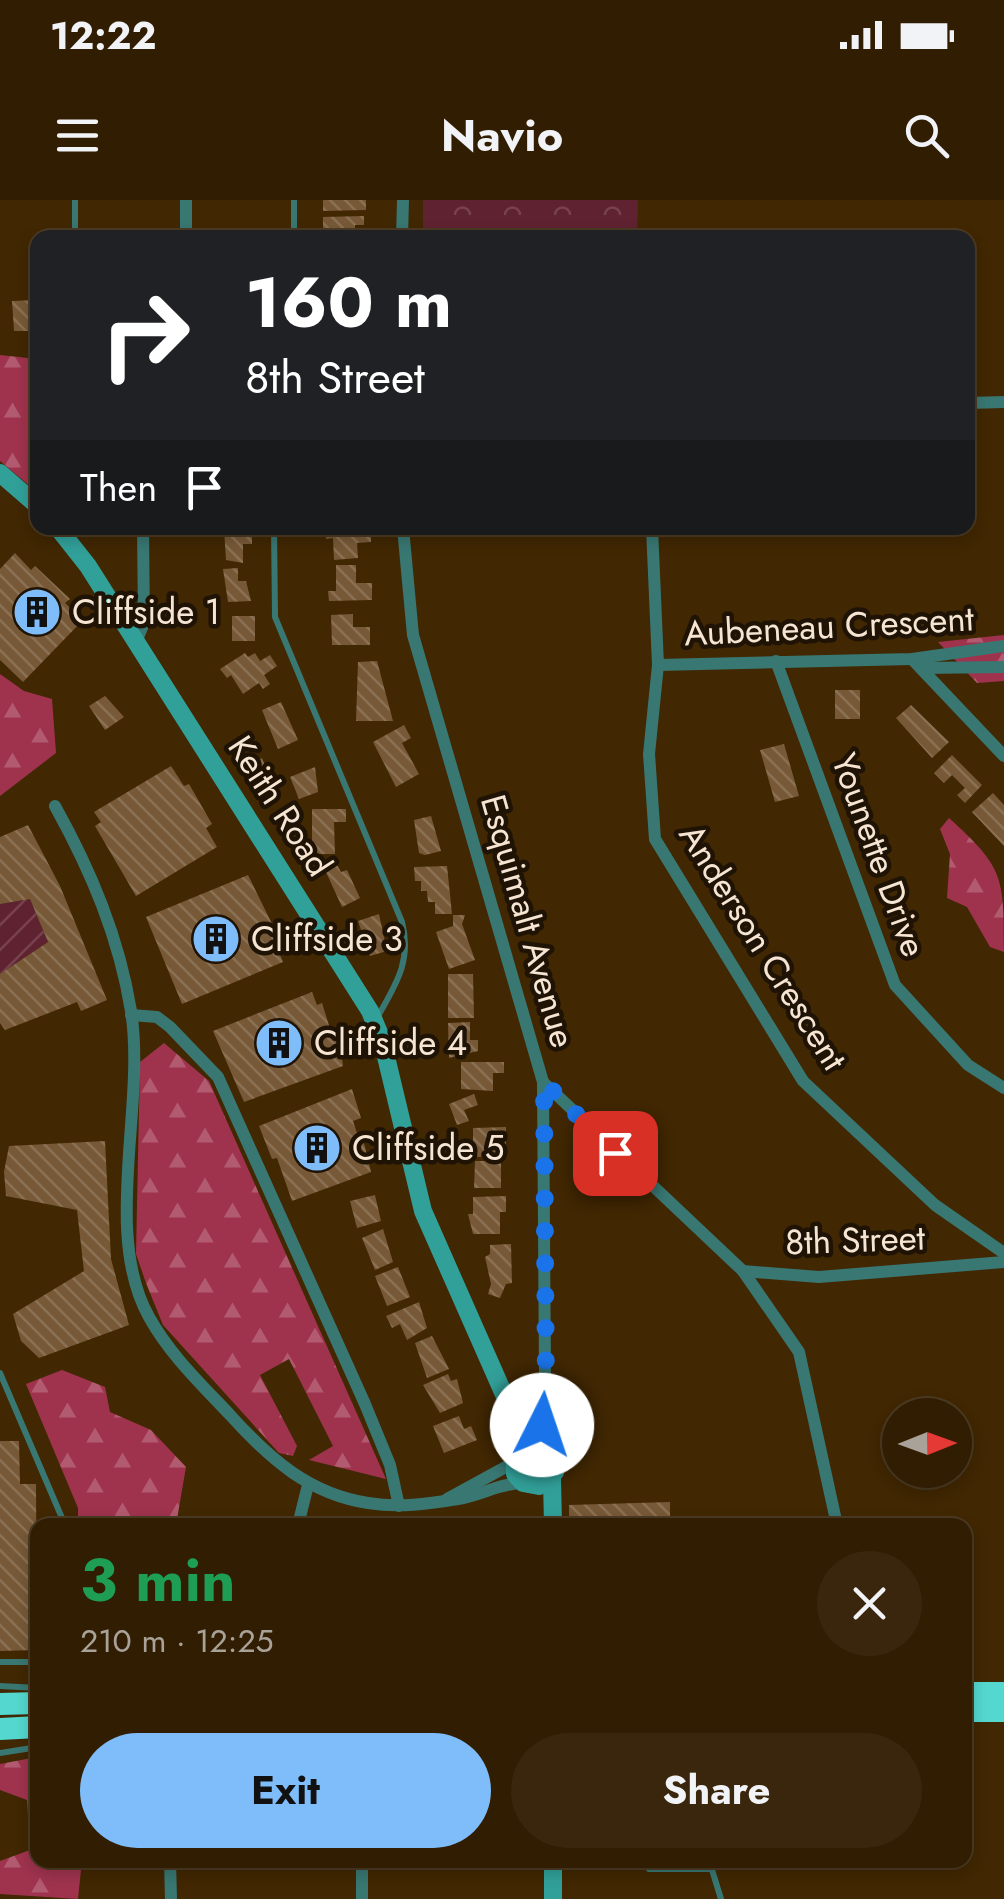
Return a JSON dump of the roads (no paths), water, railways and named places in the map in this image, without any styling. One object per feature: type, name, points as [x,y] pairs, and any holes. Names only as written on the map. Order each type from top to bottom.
[{"type":"highway","points":[[972,1693],[1004,1692]]},
{"type":"highway","points":[[0,1704],[30,1704]]},
{"type":"highway","points":[[972,1712],[1004,1711]]},
{"type":"highway","points":[[0,1729],[30,1727]]},
{"type":"street","points":[[186,200],[186,230]]},
{"type":"street","points":[[402,230],[404,200]]},
{"type":"street","points":[[975,403],[1004,402]]},
{"type":"street","points":[[0,473],[30,499]]},
{"type":"street","name":"Keith Road","points":[[63,535],[136,642],[375,1022],[423,1211],[514,1417],[541,1446]]},
{"type":"street","points":[[136,642],[144,623],[143,535]]},
{"type":"street","name":"Esquimalt Avenue","points":[[403,535],[413,635],[544,1082],[546,1397],[541,1446]]},
{"type":"street","name":"Anderson Crescent","points":[[652,535],[658,665],[648,754],[656,839],[803,1082],[935,1205],[1004,1253]]},
{"type":"street","name":"Aubeneau Crescent","points":[[916,663],[1004,646]]},
{"type":"street","name":"Aubeneau Crescent","points":[[658,665],[776,661],[1004,667]]},
{"type":"street","name":"Younette Drive","points":[[776,661],[895,984],[968,1065],[1004,1088]]},
{"type":"street","points":[[916,663],[1004,756]]},
{"type":"street","points":[[55,806],[99,893],[132,1015],[130,1251],[148,1314],[182,1364],[257,1444],[308,1486],[363,1502],[399,1506],[552,1479]]},
{"type":"street","points":[[132,1015],[157,1018],[170,1026],[218,1077],[365,1404],[390,1465],[399,1506]]},
{"type":"street","name":"8th Street","points":[[544,1082],[743,1271],[819,1277],[1004,1262]]},
{"type":"street","points":[[743,1271],[799,1352],[835,1518]]},
{"type":"street","name":"Keith Road","points":[[514,1417],[514,1458]]},
{"type":"street","points":[[446,1500],[541,1446],[557,1465],[552,1479],[553,1518]]},
{"type":"street","points":[[514,1458],[540,1518]]},
{"type":"street","points":[[300,1518],[308,1486]]},
{"type":"street","points":[[170,1868],[171,1899]]},
{"type":"street","points":[[362,1868],[362,1899]]},
{"type":"street","points":[[553,1868],[553,1899]]},
{"type":"lane","points":[[75,230],[76,200]]},
{"type":"lane","points":[[294,200],[294,230]]},
{"type":"lane","points":[[274,535],[275,617],[402,922],[408,945],[403,972],[375,1022]]},
{"type":"lane","points":[[0,1373],[62,1518]]},
{"type":"lane","points":[[0,1662],[30,1662]]},
{"type":"lane","points":[[0,1686],[30,1688]]},
{"type":"lane","points":[[0,1753],[30,1748]]},
{"type":"lane","points":[[710,1868],[721,1899]]},
{"type":"place","name":"Cliffside 1","points":[[37,612]]},
{"type":"place","name":"Cliffside 3","points":[[216,939]]},
{"type":"place","name":"Cliffside 4","points":[[279,1043]]},
{"type":"place","name":"Cliffside 5","points":[[317,1148]]}]
